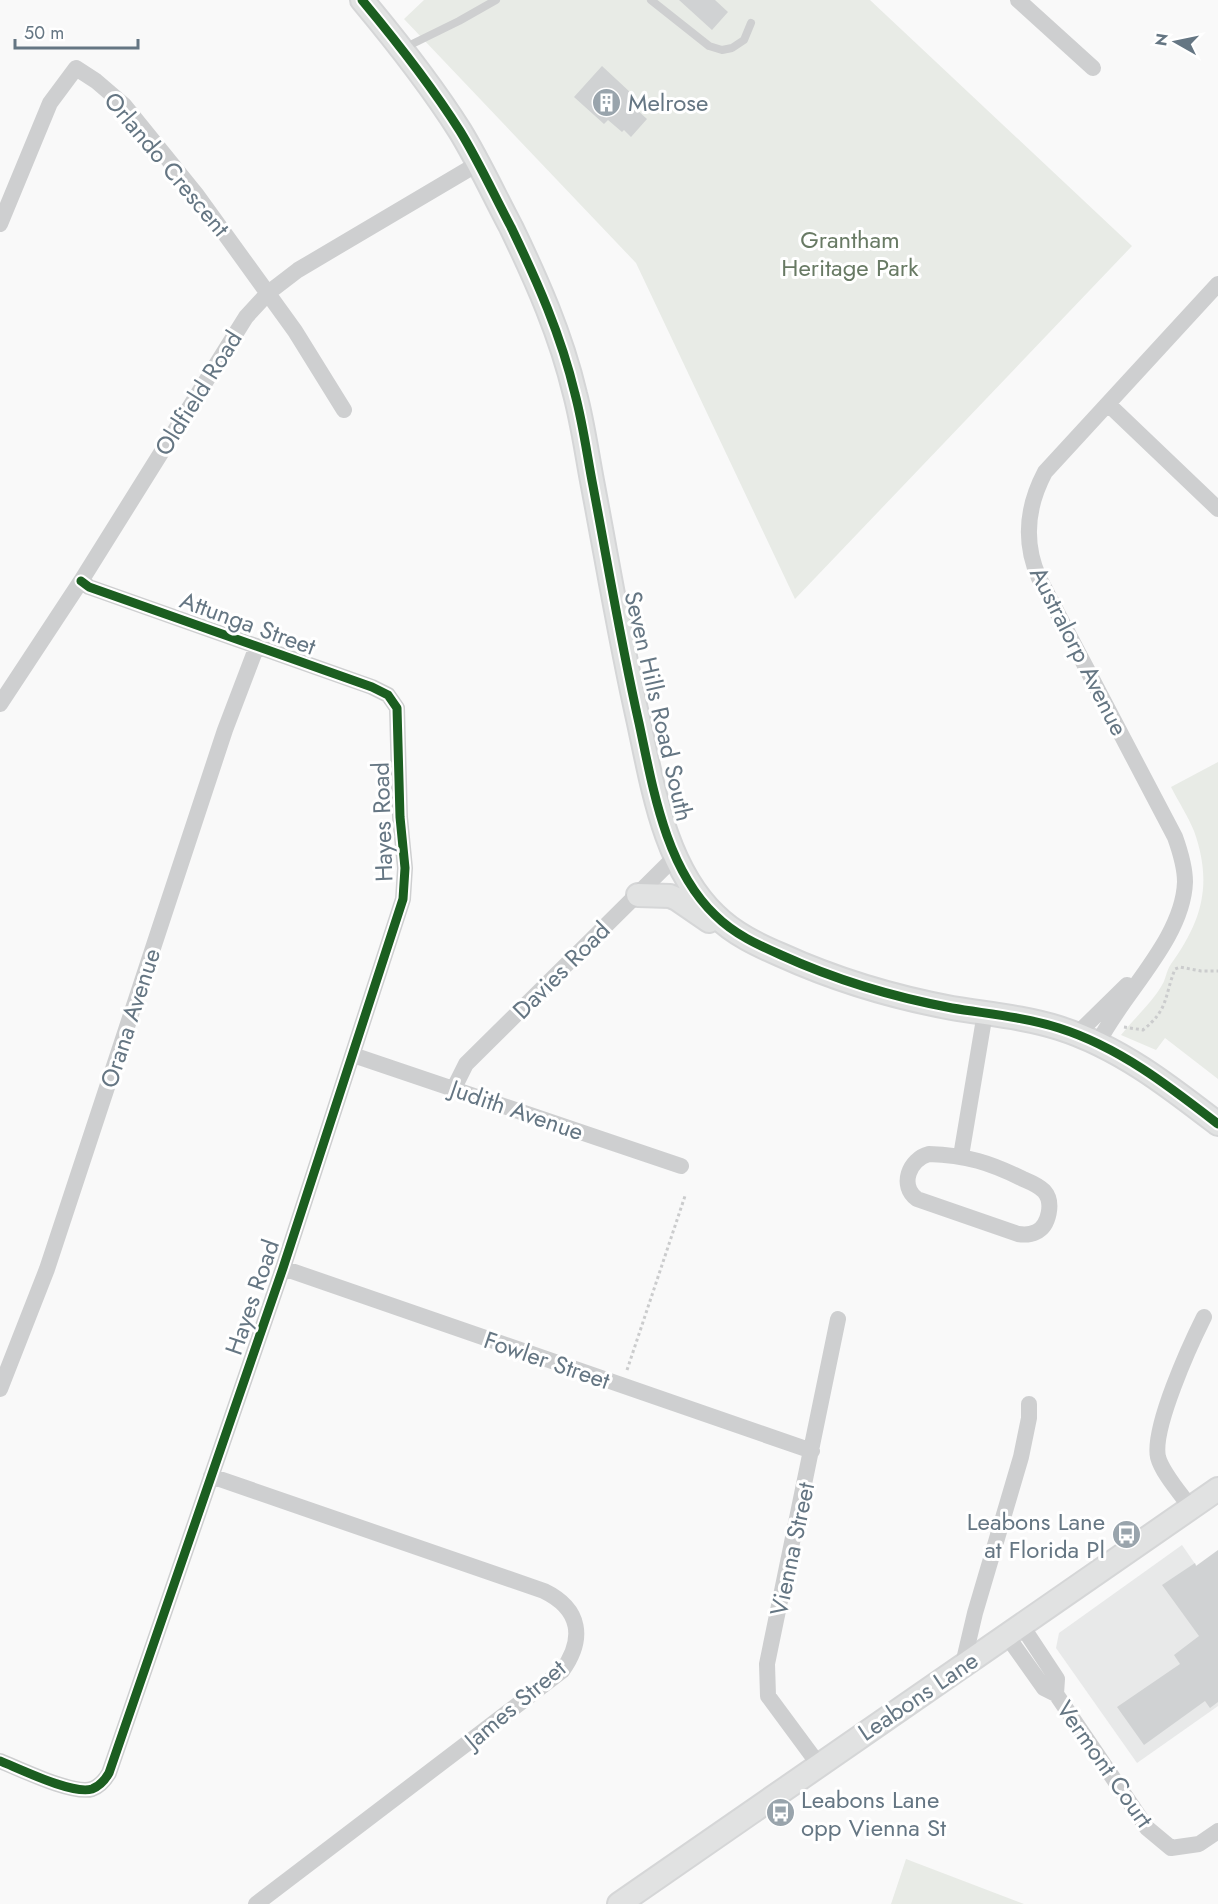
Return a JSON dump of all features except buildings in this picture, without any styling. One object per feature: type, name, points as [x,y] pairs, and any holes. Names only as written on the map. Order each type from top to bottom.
[{"type":"street","name":"Seven Hills Road South","points":[[362,0],[427,82],[479,163],[536,278],[562,347],[576,396],[630,685],[648,765],[675,857],[700,898],[725,925],[757,945],[826,975],[896,996],[1033,1022],[1077,1034],[1098,1043],[1132,1062],[1218,1124]]},
{"type":"street","points":[[1018,0],[1093,68]]},
{"type":"street","name":"Orlando Crescent","points":[[0,224],[51,103],[76,68],[96,81],[124,105],[196,194],[268,293]]},
{"type":"street","name":"Oldfield Road","points":[[0,705],[81,581],[246,317],[268,293],[298,270],[479,163]]},
{"type":"street","name":"Australorp Avenue","points":[[1098,1043],[1108,1023],[1133,991],[1173,928],[1180,911],[1185,882],[1182,858],[1175,837],[1039,578],[1029,541],[1029,516],[1037,487],[1046,472],[1218,284]]},
{"type":"street","points":[[268,293],[295,331],[344,410]]},
{"type":"street","points":[[1108,404],[1218,509]]},
{"type":"street","name":"Attunga Street","points":[[81,581],[89,586],[380,691],[391,697],[397,708]]},
{"type":"street","name":"Orana Avenue","points":[[0,1389],[47,1269],[225,730],[257,646]]},
{"type":"street","name":"Hayes Road","points":[[0,1761],[74,1790],[92,1789],[105,1780],[118,1750],[283,1268],[403,899],[405,885],[400,817],[397,708]]},
{"type":"street","name":"Davies Road","points":[[454,1088],[466,1064],[675,857]]},
{"type":"street","name":"Seven Hills Road South","points":[[638,895],[677,898],[709,921],[725,925]]},
{"type":"street","name":"Australorp Avenue","points":[[1077,1034],[1153,959]]},
{"type":"street","points":[[961,1156],[985,1013]]},
{"type":"street","name":"Judith Avenue","points":[[353,1055],[681,1166]]},
{"type":"street","points":[[929,1154],[961,1156],[998,1167],[1044,1191],[1048,1211],[1042,1228],[1034,1233],[1017,1234],[917,1199],[910,1193],[907,1180],[918,1158],[929,1154]]},
{"type":"street","name":"Fowler Street","points":[[283,1268],[812,1451]]},
{"type":"street","points":[[1191,1508],[1161,1465],[1158,1453],[1162,1424],[1174,1385],[1185,1354],[1204,1317]]},
{"type":"street","name":"Vienna Street","points":[[819,1765],[768,1695],[768,1664],[838,1319]]},
{"type":"street","points":[[963,1665],[975,1613],[1022,1457],[1029,1418],[1029,1404]]},
{"type":"street","name":"James Street","points":[[211,1476],[544,1591],[556,1597],[569,1610],[576,1626],[573,1653],[562,1671],[256,1904]]},
{"type":"street","name":"Leabons Lane","points":[[619,1904],[1218,1489]]},
{"type":"street","name":"Vermont Court","points":[[1014,1631],[1057,1679],[1056,1694],[1147,1828],[1171,1848],[1199,1844],[1218,1831]]},
{"type":"lane","points":[[401,49],[496,0]]},
{"type":"lane","points":[[651,0],[709,46],[722,50],[732,48],[744,40],[751,23]]},
{"type":"path","points":[[1108,1023],[1143,1030],[1154,1021],[1164,1007],[1175,969],[1180,967],[1218,971]]},
{"type":"path","points":[[627,1370],[685,1196]]},
{"type":"shaded area","points":[[1182,1545],[1218,1597],[1218,1706],[1137,1763],[1056,1648],[1059,1633]]},
{"type":"green space","name":"Grantham Heritage Park","points":[[424,0],[870,0],[1132,246],[795,599],[636,263],[404,19]]},
{"type":"green space","points":[[1218,762],[1218,1079],[1165,1038],[1156,1050],[1121,1035],[1162,985],[1169,967],[1190,933],[1201,901],[1203,868],[1200,850],[1192,825],[1171,787]]},
{"type":"green space","points":[[906,1859],[1024,1904],[891,1904]]},
{"type":"cycle path","points":[[362,0],[425,80],[467,143],[521,247],[555,329],[580,417],[626,664],[656,800],[673,850],[698,896],[722,922],[738,933],[764,947],[823,972],[908,999],[1033,1021],[1081,1036],[1143,1069],[1218,1124]]},
{"type":"cycle path","points":[[0,1761],[60,1785],[83,1790],[97,1786],[109,1773],[283,1268],[403,899],[405,868],[400,817],[397,708],[388,695],[372,687],[89,587],[81,581]]},
{"type":"place","name":"Melrose","points":[[607,102]]},
{"type":"place","name":"Leabons Lane at Florida Pl","points":[[1126,1535]]},
{"type":"place","name":"Leabons Lane opp Vienna St","points":[[780,1813]]}]
